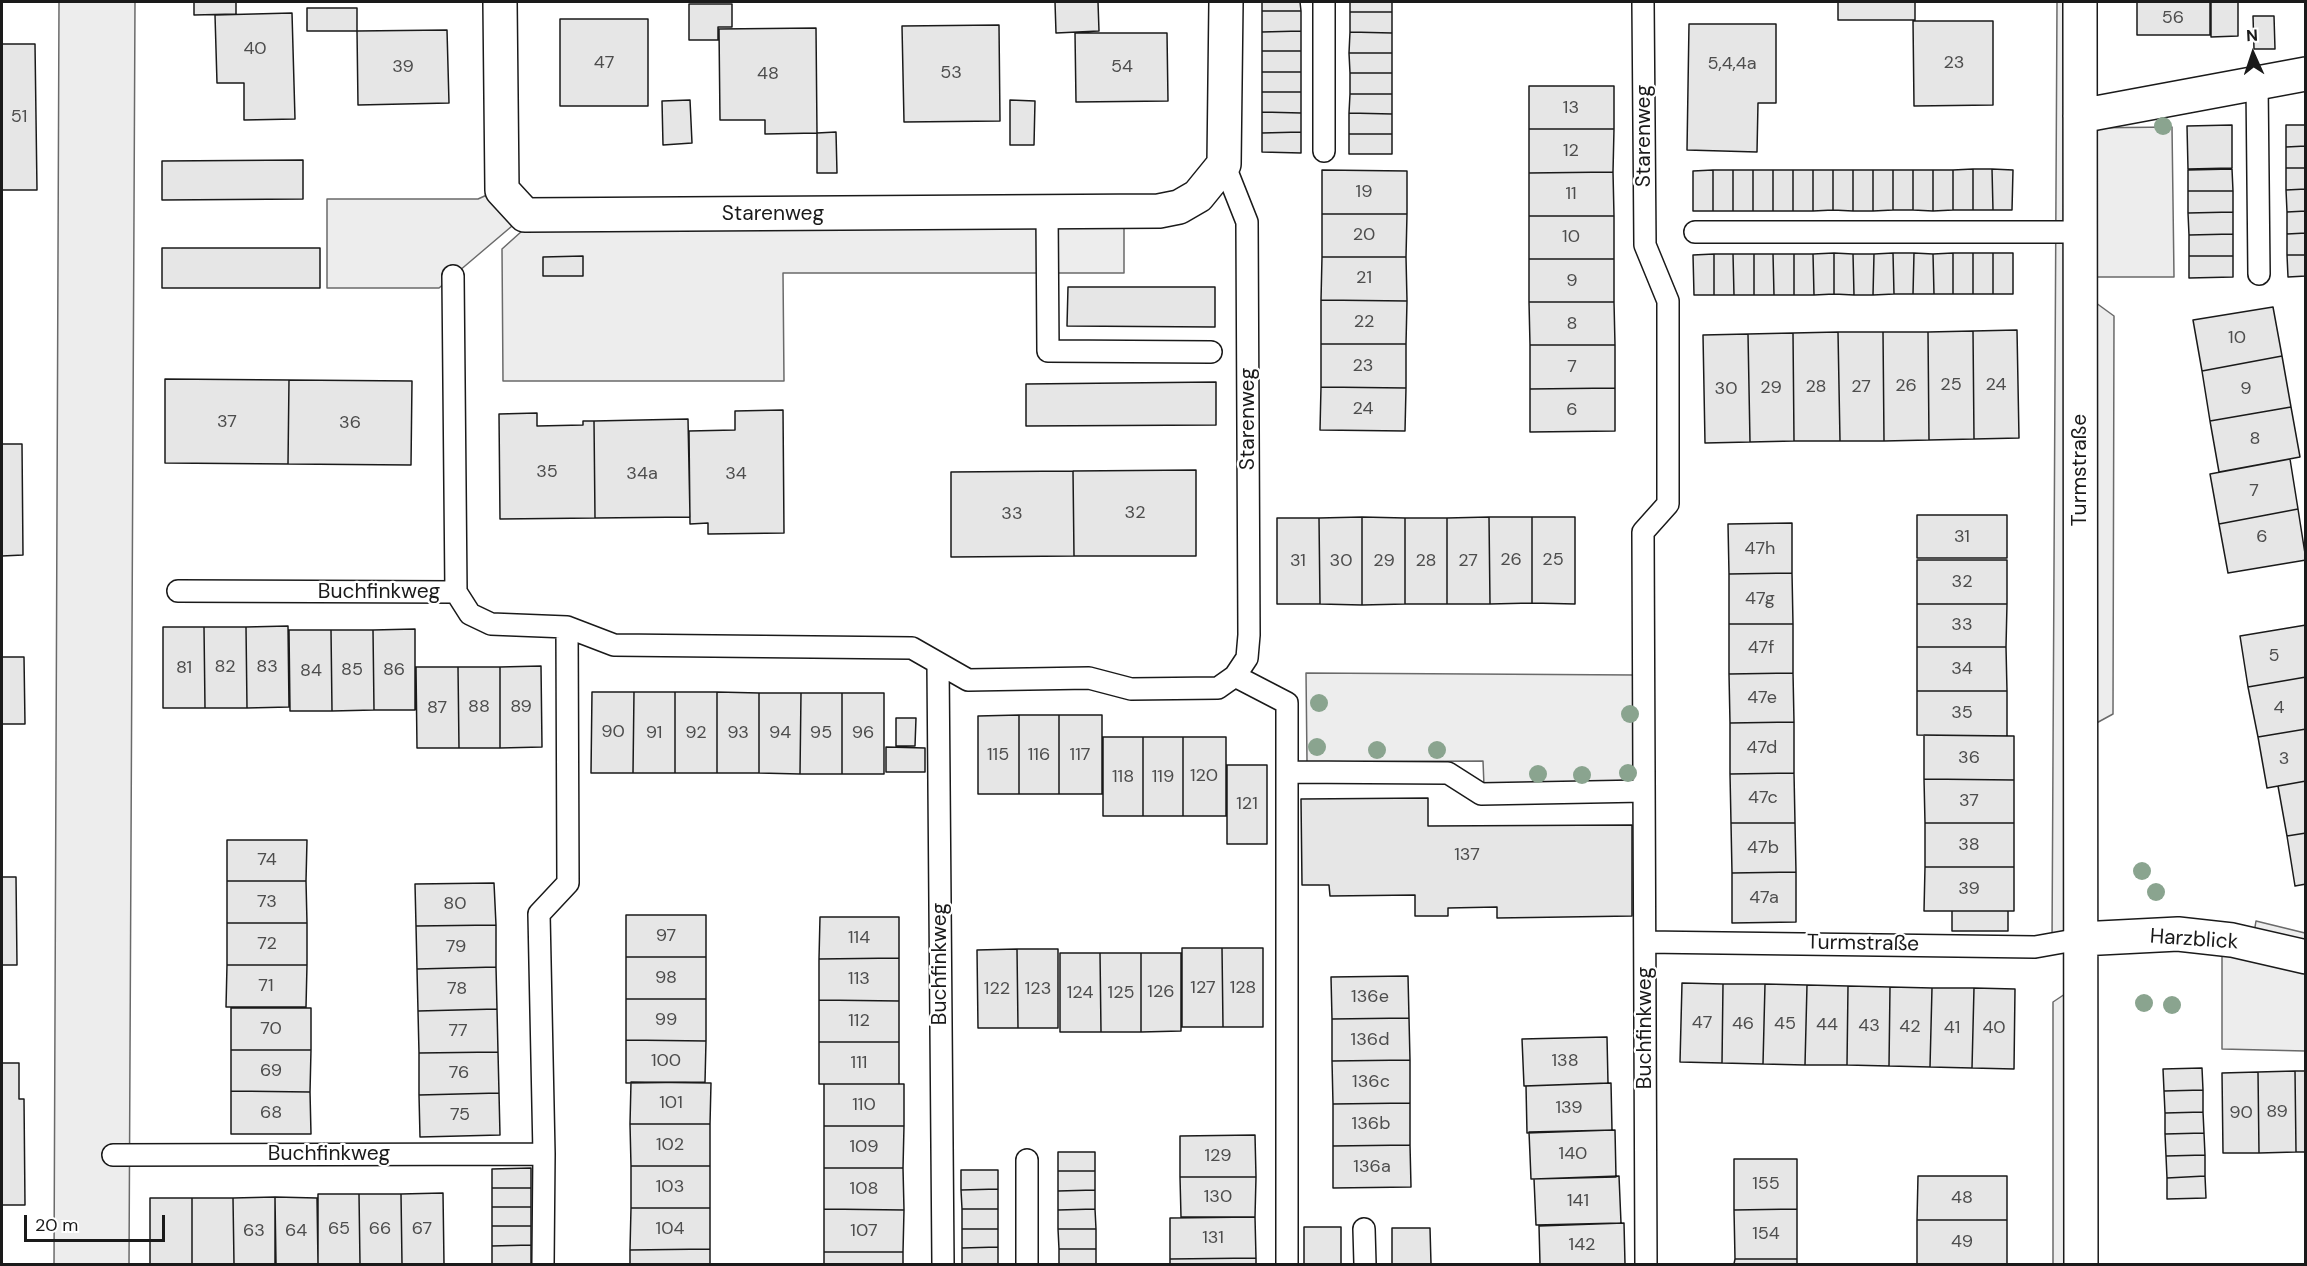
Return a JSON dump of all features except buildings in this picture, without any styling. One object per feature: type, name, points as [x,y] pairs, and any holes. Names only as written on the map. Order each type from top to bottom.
[{"type":"street","name":"Starenweg","points":[[500,2],[502,190],[525,215],[1159,211],[1179,207],[1198,196],[1224,164],[1226,2]]},
{"type":"street","name":"Turmstraße","points":[[2080,2],[2081,1264]]},
{"type":"street","points":[[2080,116],[2306,74]]},
{"type":"street","name":"Harzblick","points":[[2080,939],[2178,934],[2232,940],[2306,957]]},
{"type":"lane","points":[[1324,2],[1324,152]]},
{"type":"lane","name":"Starenweg","points":[[1643,2],[1645,245],[1668,301],[1669,446]]},
{"type":"lane","points":[[2257,82],[2259,274]]},
{"type":"lane","name":"Starenweg","points":[[1224,164],[1247,222],[1249,635],[1247,658],[1235,676]]},
{"type":"lane","points":[[1047,212],[1048,351],[1210,352]]},
{"type":"lane","points":[[1695,232],[2080,232]]},
{"type":"lane","points":[[453,276],[456,592]]},
{"type":"lane","name":"Buchfinkweg","points":[[1646,1264],[1643,532],[1668,504],[1669,446]]},
{"type":"lane","name":"Buchfinkweg","points":[[178,591],[456,592],[470,614],[491,624],[567,627],[614,645],[912,648],[968,680],[1089,678],[1131,689],[1218,688],[1235,676]]},
{"type":"lane","points":[[543,1264],[544,1154],[539,914],[568,883],[567,627]]},
{"type":"lane","name":"Buchfinkweg","points":[[938,663],[943,1264]]},
{"type":"lane","points":[[1235,676],[1287,703],[1287,1264]]},
{"type":"lane","points":[[1287,772],[1448,773],[1481,794],[1644,791]]},
{"type":"lane","name":"Turmstraße","points":[[1645,942],[2035,947],[2080,939]]},
{"type":"lane","name":"Buchfinkweg","points":[[113,1155],[544,1154]]},
{"type":"lane","points":[[1026,1264],[1027,1160]]},
{"type":"lane","points":[[1364,1229],[1365,1264]]},
{"type":"shaded area","points":[[59,2],[135,2],[129,1264],[54,1264]]},
{"type":"shaded area","points":[[2057,2],[2081,2],[2081,128],[2172,127],[2174,277],[2081,277],[2081,292],[2114,316],[2113,714],[2080,732],[2080,949],[2052,943]]},
{"type":"shaded area","points":[[489,194],[525,215],[439,288],[327,288],[327,199],[478,199]]},
{"type":"shaded area","points":[[1124,219],[1124,273],[783,273],[784,381],[503,381],[502,249],[532,222]]},
{"type":"shaded area","points":[[1306,673],[1635,675],[1636,780],[1484,786],[1483,761],[1307,762]]},
{"type":"shaded area","points":[[2256,921],[2305,933],[2305,1051],[2222,1049],[2222,939],[2252,945]]},
{"type":"shaded area","points":[[2080,984],[2081,1264],[2053,1264],[2053,1002]]}]
